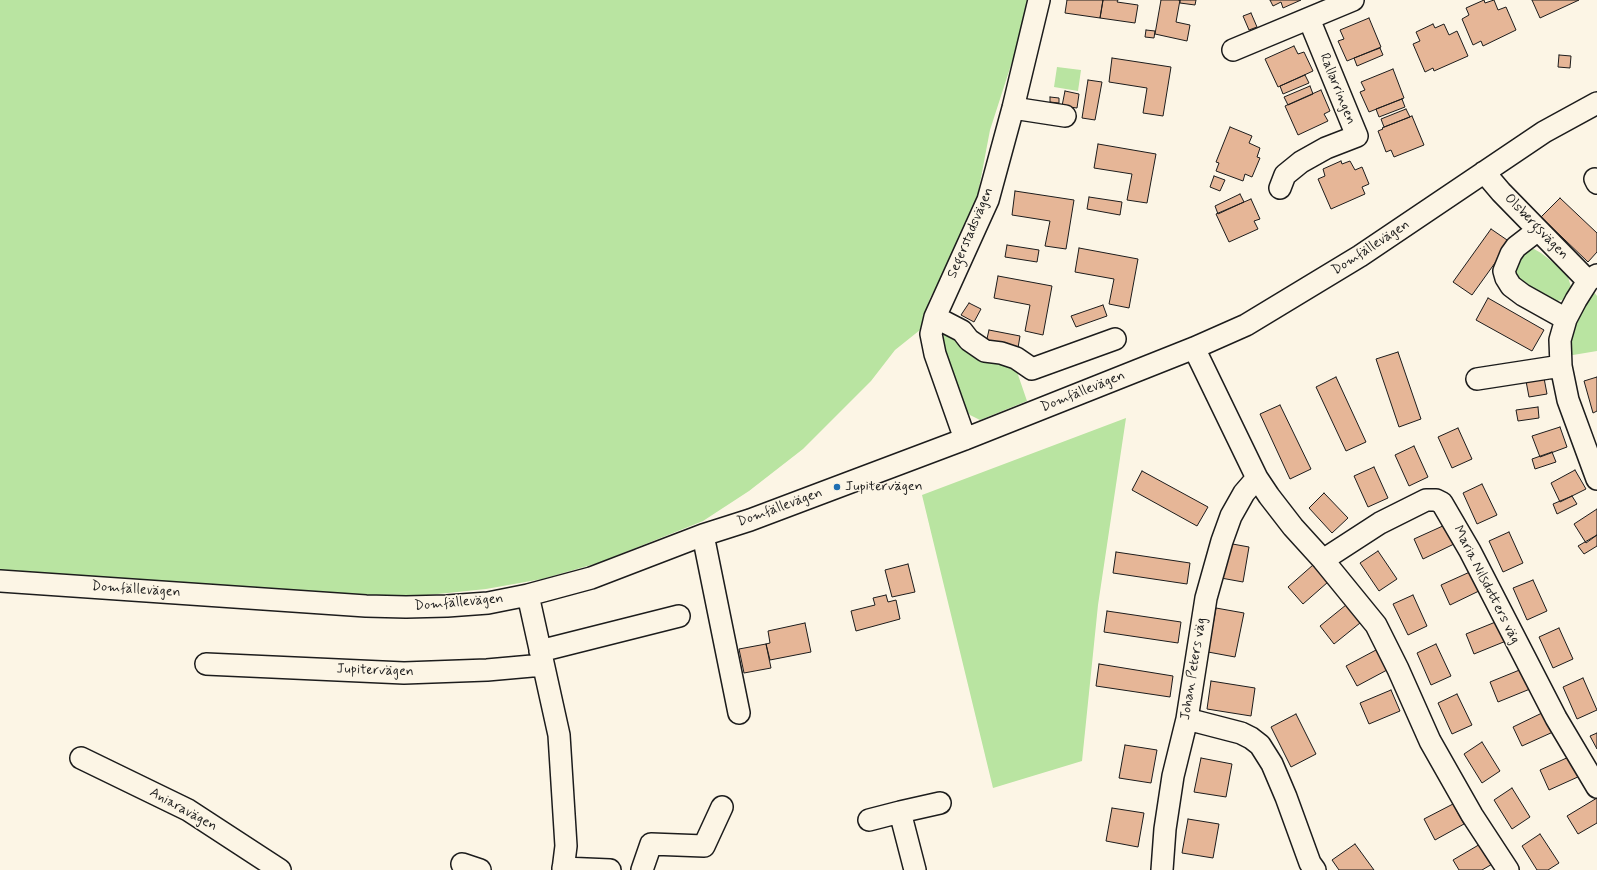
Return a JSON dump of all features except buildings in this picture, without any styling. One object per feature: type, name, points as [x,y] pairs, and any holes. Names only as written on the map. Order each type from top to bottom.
[{"type":"street","name":"Segerstadsvägen","points":[[966,439],[935,354],[931,334],[935,317],[988,200],[1013,108],[1038,0]]},
{"type":"street","points":[[1233,50],[1353,0]]},
{"type":"street","name":"Rallarringen","points":[[1280,188],[1285,175],[1300,162],[1326,148],[1357,136],[1309,19]]},
{"type":"street","name":"Domfällevägen","points":[[0,581],[366,606],[406,607],[447,606],[488,602],[528,595],[591,578],[703,535],[750,520],[966,439],[1194,348],[1246,325],[1305,291],[1360,256],[1544,132],[1597,103]]},
{"type":"street","points":[[1013,108],[1065,116]]},
{"type":"street","name":"Olsbergsvägen","points":[[1484,172],[1538,230],[1592,278],[1566,319],[1560,340],[1561,366],[1568,400],[1597,479]]},
{"type":"street","points":[[1538,230],[1516,247],[1511,254],[1504,270],[1506,278],[1511,286],[1566,319]]},
{"type":"street","points":[[935,317],[962,331],[969,340],[984,351],[1001,353],[1016,358],[1032,369],[1115,339]]},
{"type":"street","points":[[1194,348],[1258,478],[1269,496],[1293,527],[1323,560],[1376,625],[1398,669],[1430,741],[1472,814],[1508,870]]},
{"type":"street","points":[[1477,379],[1561,366]]},
{"type":"street","name":"Johan Peters väg","points":[[1162,870],[1165,829],[1173,776],[1186,719],[1206,598],[1222,541],[1231,516],[1244,493],[1258,478]]},
{"type":"street","name":"Maria Nilsdotters väg","points":[[1323,560],[1380,523],[1426,500],[1436,500],[1442,503],[1470,552],[1556,718],[1597,787]]},
{"type":"street","points":[[703,535],[739,713]]},
{"type":"street","points":[[528,595],[559,736],[566,846],[563,869],[610,870]]},
{"type":"street","name":"Jupitervägen","points":[[206,664],[404,673],[487,670],[542,658],[679,616]]},
{"type":"street","points":[[1186,719],[1241,733],[1260,745],[1272,764],[1286,797],[1310,863],[1315,870]]},
{"type":"street","name":"Aniaravägen","points":[[81,758],[188,810],[280,870]]},
{"type":"street","points":[[869,820],[940,803]]},
{"type":"street","points":[[642,870],[651,844],[704,846],[722,807]]},
{"type":"street","points":[[900,812],[915,870]]},
{"type":"green space","points":[[0,0],[1028,0],[1021,34],[990,130],[976,204],[947,268],[930,298],[920,330],[895,350],[871,381],[803,449],[749,491],[703,521],[598,563],[542,579],[486,589],[428,595],[371,596],[0,572]]},
{"type":"green space","points":[[1057,67],[1081,70],[1078,91],[1054,87]]},
{"type":"green space","points":[[1528,249],[1534,249],[1541,253],[1564,271],[1568,277],[1571,287],[1570,293],[1562,300],[1552,302],[1514,277],[1514,266],[1518,259]]},
{"type":"green space","points":[[1594,292],[1597,296],[1597,351],[1567,356],[1566,347],[1583,303]]},
{"type":"green space","points":[[944,333],[1015,366],[1027,401],[980,420],[970,415],[963,405],[944,352],[941,339]]},
{"type":"green space","points":[[1126,418],[1098,605],[1082,761],[993,788],[922,495]]},
{"type":"place","name":"Jupitervägen","points":[[837,487]]}]
